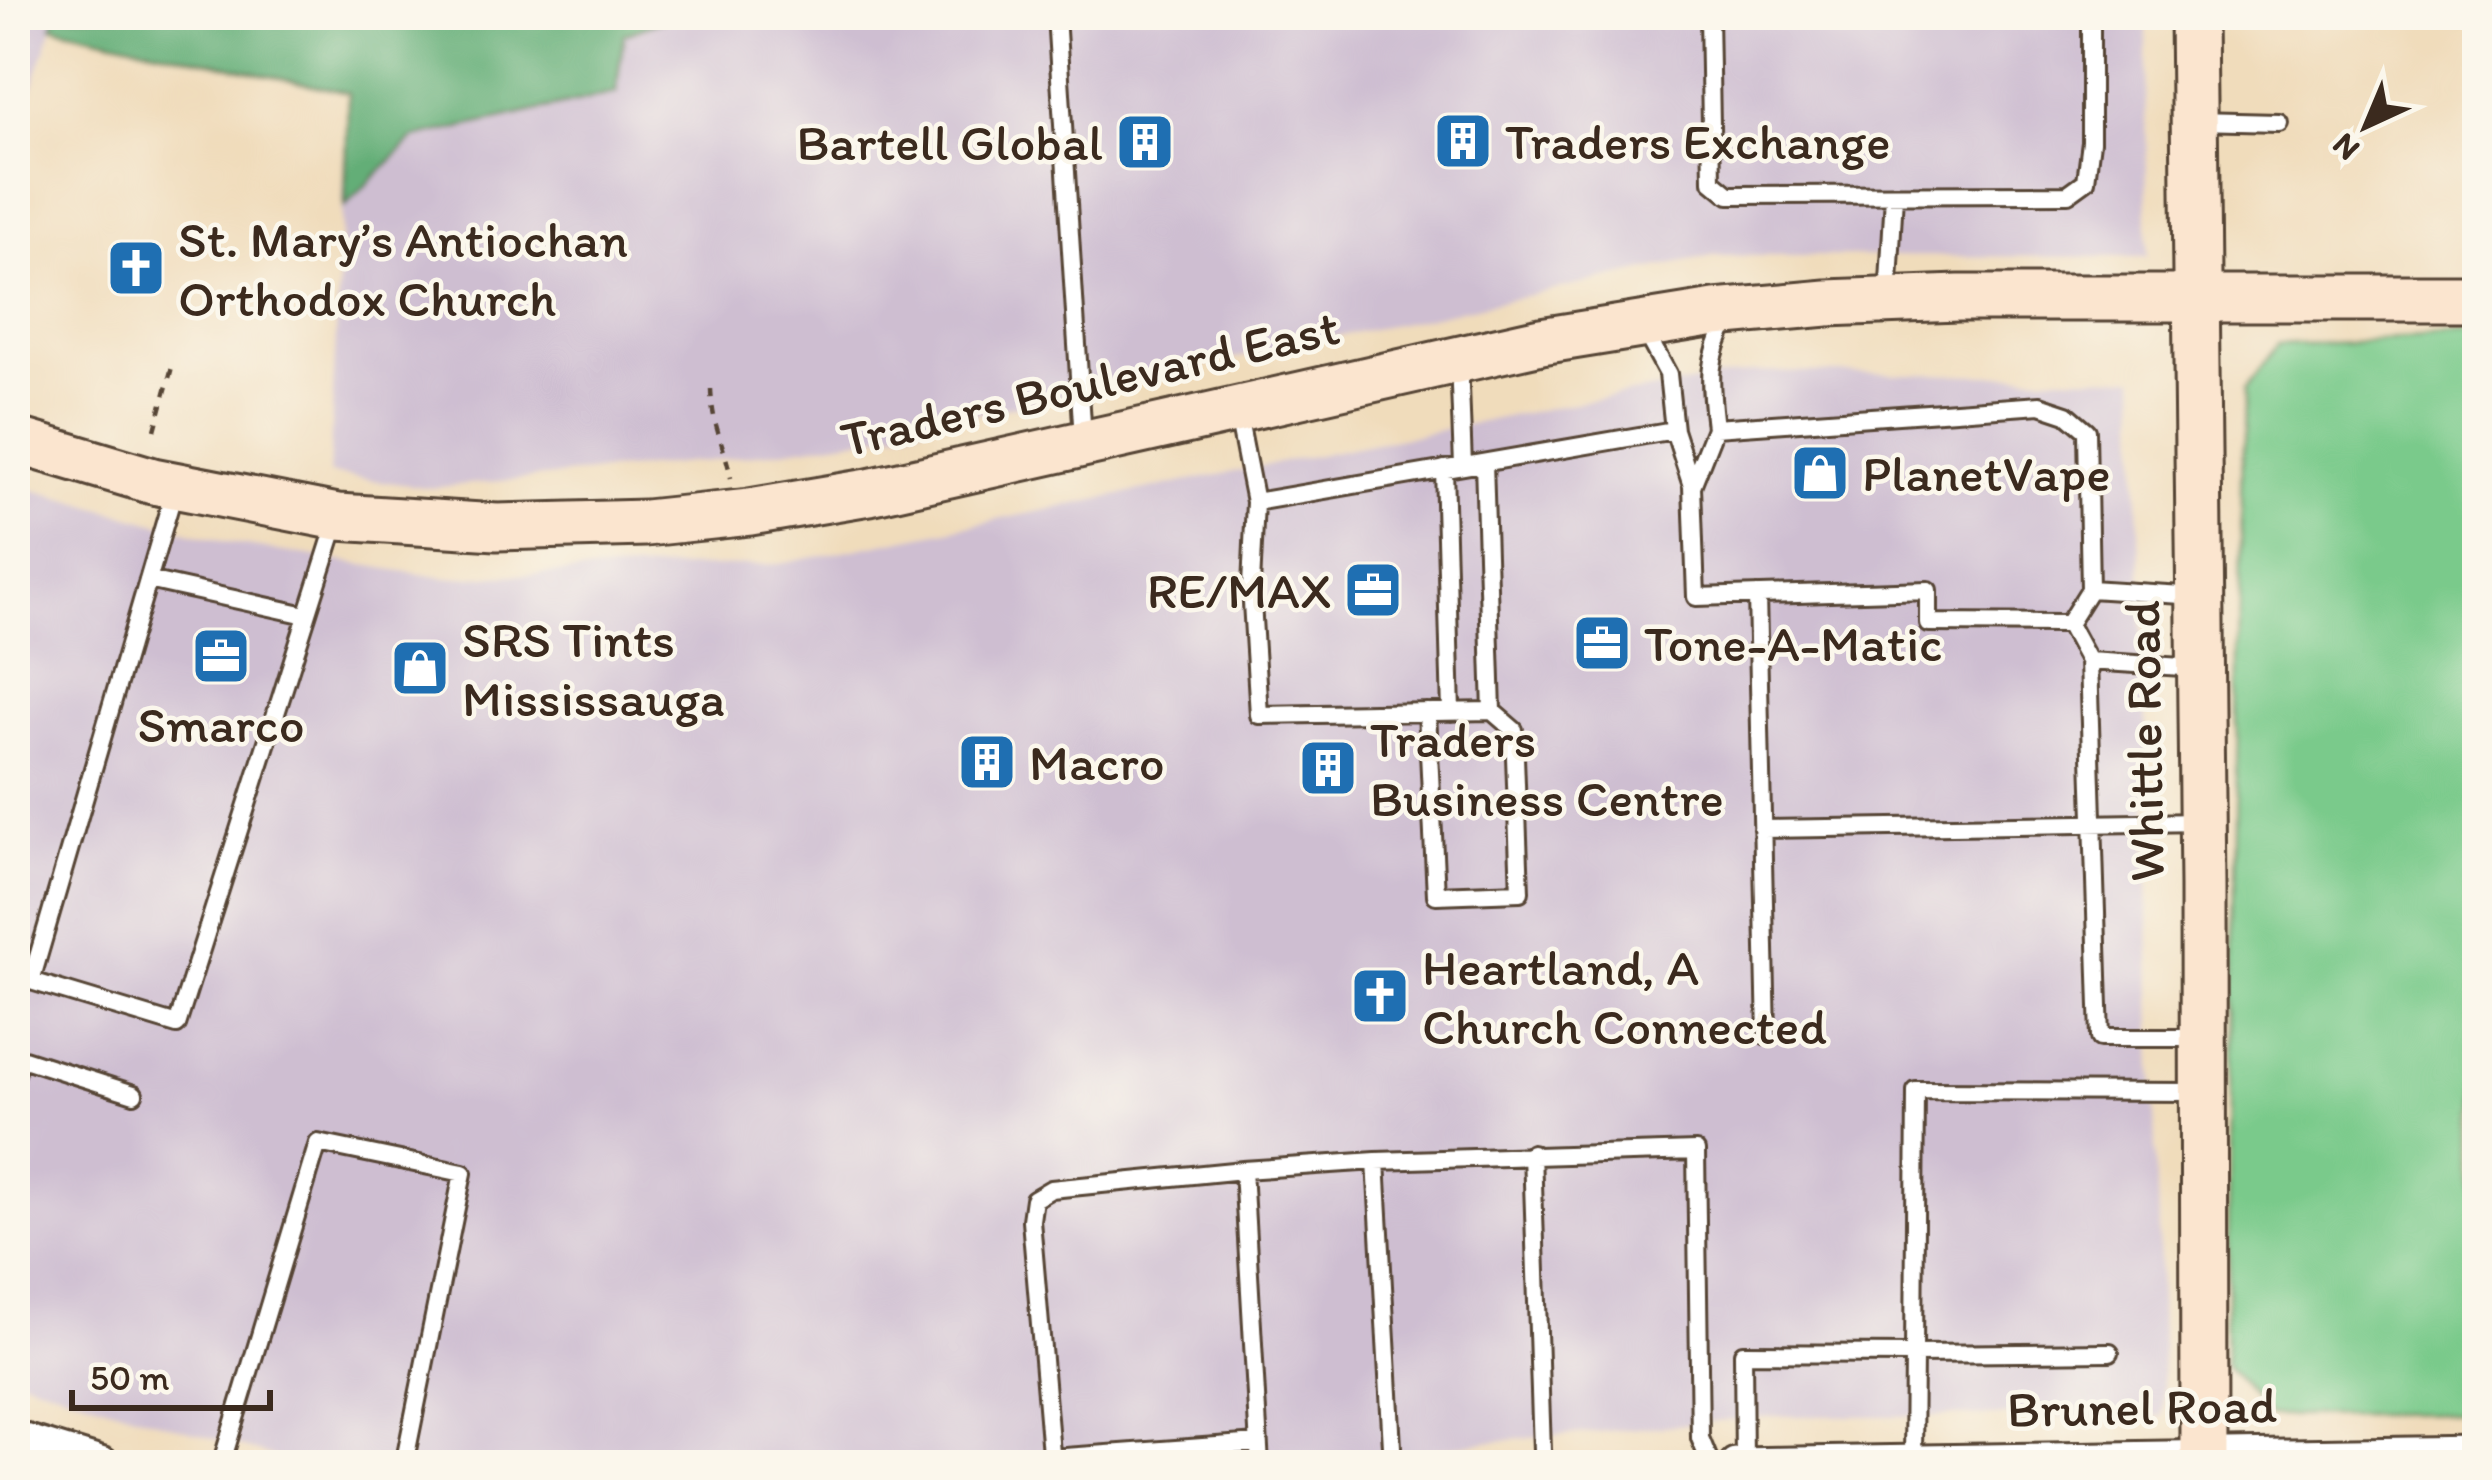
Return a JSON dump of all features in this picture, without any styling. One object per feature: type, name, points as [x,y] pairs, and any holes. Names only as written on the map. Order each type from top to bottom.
[{"type":"street","name":"Whittle Road","points":[[2194,15],[2204,1461]]},
{"type":"street","name":"Traders Boulevard East","points":[[15,440],[176,486],[338,517],[570,527],[738,514],[869,492],[1460,359],[1733,311],[1888,301],[2477,298]]},
{"type":"street","points":[[15,1438],[47,1457],[103,1465]]},
{"type":"street","name":"Brunel Road","points":[[1740,1464],[2204,1461],[2477,1453]]},
{"type":"lane","points":[[1056,15],[1083,446]]},
{"type":"lane","points":[[1709,15],[1712,181],[1730,195],[2068,194],[2086,181],[2091,142],[2091,15]]},
{"type":"lane","points":[[2194,121],[2279,123]]},
{"type":"lane","points":[[1888,301],[1894,195]]},
{"type":"lane","points":[[1692,486],[1715,428],[1709,375],[1714,346],[1733,311]]},
{"type":"lane","points":[[1642,325],[1668,374],[1674,430],[1692,486],[1696,597],[1928,590],[1928,623],[2068,624]]},
{"type":"lane","points":[[1451,712],[1460,359]]},
{"type":"lane","points":[[1715,428],[2040,405],[2067,414],[2087,430],[2090,589],[2068,624]]},
{"type":"lane","points":[[1237,407],[1255,502],[1251,586],[1259,715],[1427,712],[1451,712],[1492,711],[1514,730],[1520,892],[1436,896],[1427,712]]},
{"type":"lane","points":[[1255,502],[1674,430]]},
{"type":"lane","points":[[1484,463],[1492,711]]},
{"type":"lane","points":[[176,486],[31,981],[177,1025],[338,517]]},
{"type":"lane","points":[[148,580],[306,615]]},
{"type":"lane","points":[[2090,589],[2199,596]]},
{"type":"lane","points":[[1757,595],[1767,1036]]},
{"type":"lane","points":[[2068,624],[2088,661],[2100,1038],[2204,1038]]},
{"type":"lane","points":[[2088,661],[2200,668]]},
{"type":"lane","points":[[1762,829],[2202,822]]},
{"type":"lane","points":[[15,1077],[22,1058],[134,1094]]},
{"type":"lane","points":[[1913,1461],[1916,1090],[2204,1092]]},
{"type":"lane","points":[[221,1465],[318,1143],[463,1173],[404,1465]]},
{"type":"lane","points":[[1258,1442],[1052,1461],[1031,1220],[1034,1199],[1051,1189],[1243,1170],[1532,1153],[1696,1151],[1700,1438],[1712,1465]]},
{"type":"lane","points":[[1532,1153],[1546,1465]]},
{"type":"lane","points":[[1376,1161],[1393,1465]]},
{"type":"lane","points":[[1243,1170],[1260,1465]]},
{"type":"lane","points":[[1740,1464],[1743,1353],[2110,1352]]},
{"type":"path","points":[[155,430],[172,368]]},
{"type":"path","points":[[711,389],[712,424],[725,448],[738,514]]},
{"type":"shaded area","points":[[15,15],[2146,15],[2147,257],[1713,256],[869,437],[710,461],[430,488],[329,474],[348,93],[53,26],[15,139]]},
{"type":"shaded area","points":[[1752,372],[2136,377],[2163,1416],[1776,1416],[1475,1443],[1339,1465],[299,1465],[15,1377],[15,485],[229,543],[445,578],[779,564],[1569,404]]},
{"type":"green space","points":[[57,15],[676,15],[624,34],[616,93],[414,138],[345,206],[348,93],[52,26]]},
{"type":"green space","points":[[2477,337],[2477,1414],[2268,1416],[2226,1366],[2244,389],[2277,345]]},
{"type":"place","name":"Traders Exchange","points":[[1463,141]]},
{"type":"place","name":"Bartell Global","points":[[1145,142]]},
{"type":"place","name":"St. Mary’s Antiochan Orthodox Church","points":[[136,268]]},
{"type":"place","name":"PlanetVape","points":[[1820,473]]},
{"type":"place","name":"RE/MAX","points":[[1373,590]]},
{"type":"place","name":"Tone-A-Matic","points":[[1602,643]]},
{"type":"place","name":"Smarco","points":[[221,656]]},
{"type":"place","name":"SRS Tints Mississauga","points":[[420,668]]},
{"type":"place","name":"Macro","points":[[987,762]]},
{"type":"place","name":"Traders Business Centre","points":[[1328,768]]},
{"type":"place","name":"Heartland, A Church Connected","points":[[1380,996]]}]
